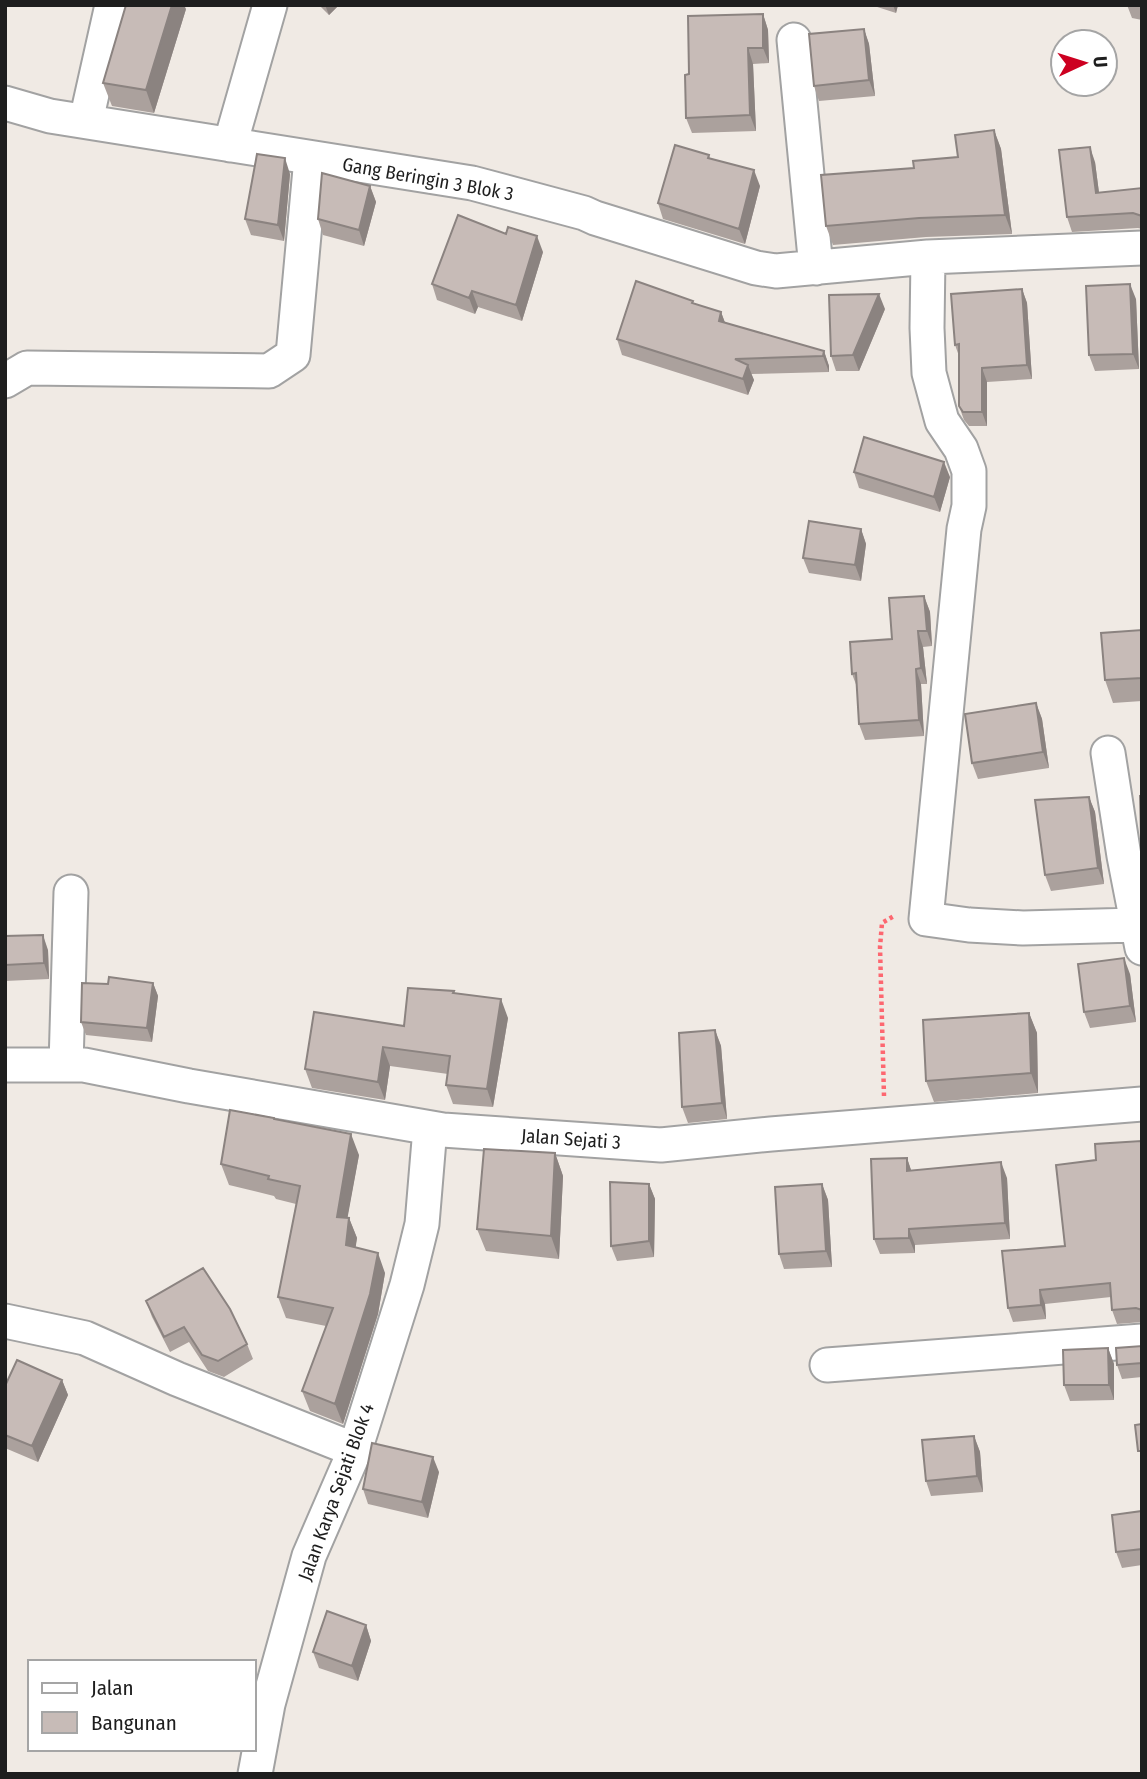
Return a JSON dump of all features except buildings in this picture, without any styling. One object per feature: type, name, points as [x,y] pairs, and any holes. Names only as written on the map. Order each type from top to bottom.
[{"type":"street","points":[[86,121],[112,5]]},
{"type":"street","points":[[230,145],[270,5]]},
{"type":"street","points":[[794,40],[816,268]]},
{"type":"street","name":"Gang Beringin 3 Blok 3","points":[[5,103],[50,116],[472,183],[584,213],[756,268],[776,271],[928,257],[1142,248]]},
{"type":"street","points":[[5,382],[27,368],[269,371],[293,355],[311,158]]},
{"type":"street","points":[[928,257],[929,373],[942,421],[961,449],[969,471],[969,506],[964,529],[926,919],[969,925],[1139,937],[1108,752]]},
{"type":"street","points":[[66,1065],[71,892]]},
{"type":"street","name":"Jalan Sejati 3","points":[[5,1065],[84,1065],[429,1128],[661,1145],[1142,1104]]},
{"type":"street","name":"Jalan Karya Sejati Blok 4","points":[[255,1774],[268,1704],[310,1556],[355,1450],[407,1285],[422,1224],[429,1128]]},
{"type":"street","points":[[5,1321],[85,1338],[177,1379],[355,1450]]},
{"type":"street","points":[[827,1365],[1142,1341]]},
{"type":"path","points":[[885,1125],[880,947],[882,923],[893,916],[909,915],[926,919]]}]
